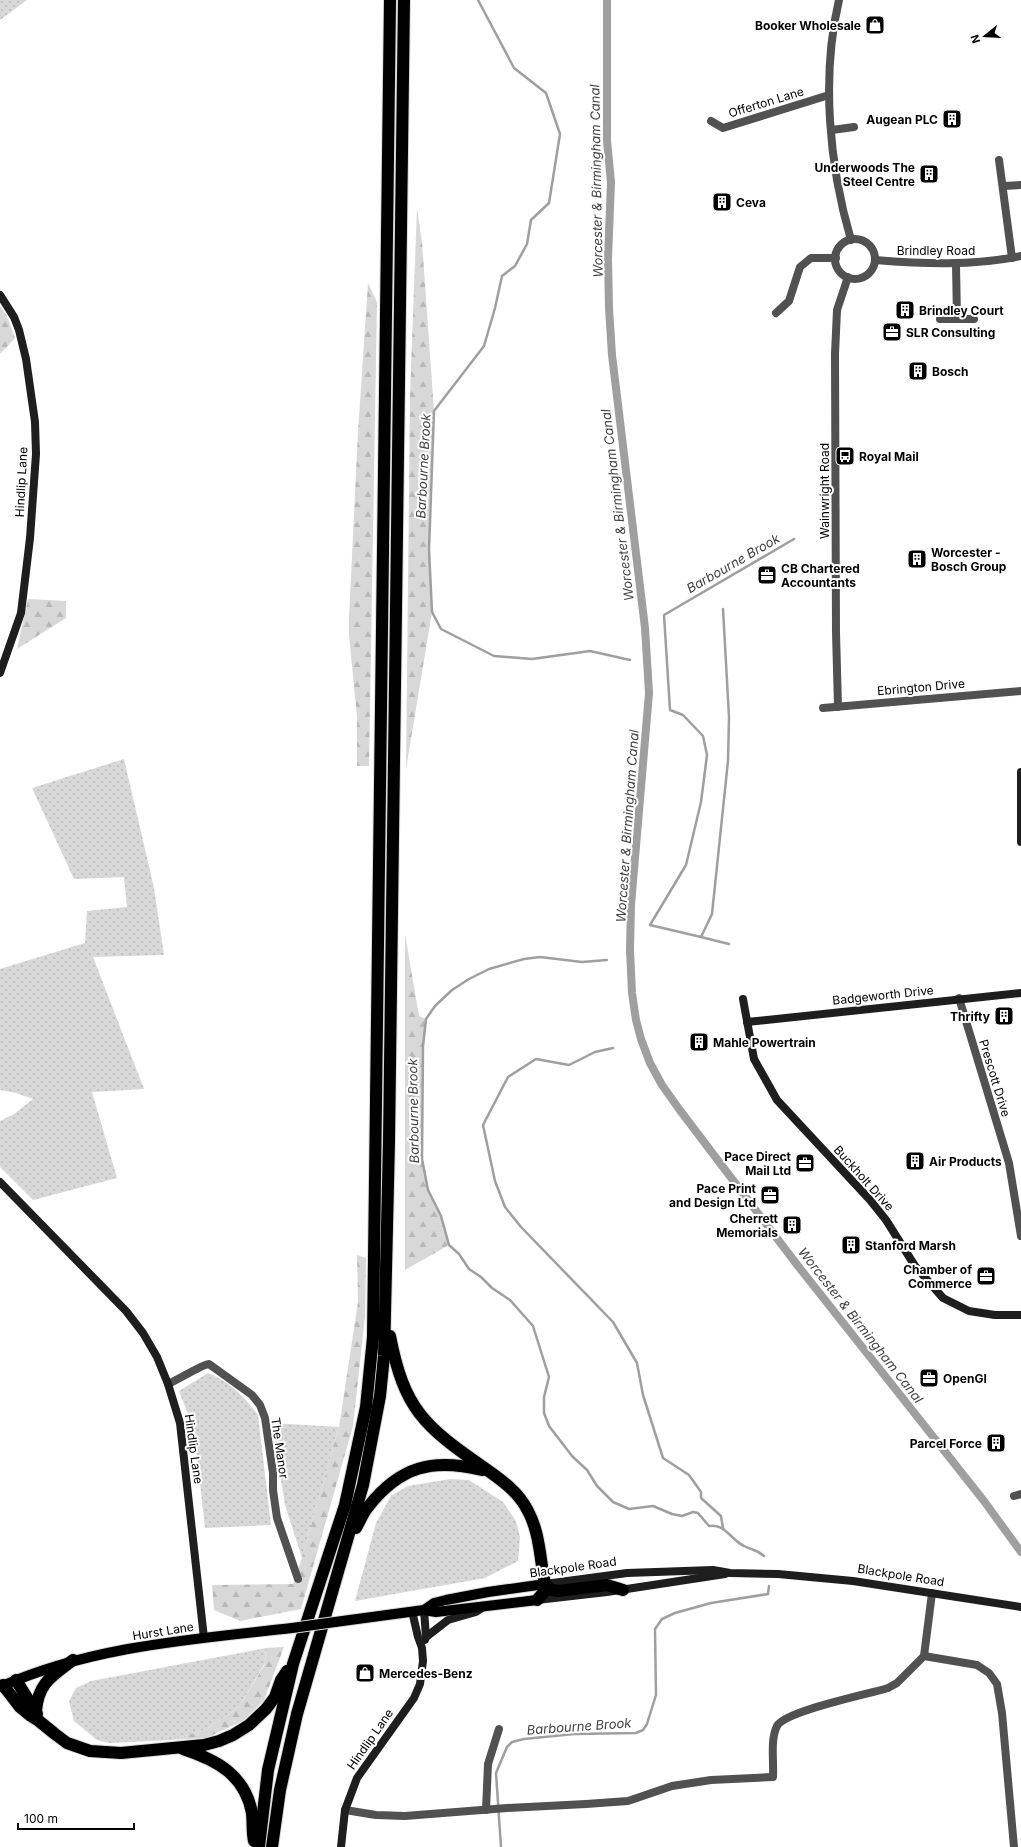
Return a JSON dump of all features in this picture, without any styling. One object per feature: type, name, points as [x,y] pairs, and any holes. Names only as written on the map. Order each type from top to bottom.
[{"type":"highway","points":[[259,1847],[268,1770],[293,1664],[345,1505],[366,1407],[373,1337],[390,0]]},
{"type":"highway","points":[[272,1847],[280,1790],[297,1714],[363,1485],[380,1396],[386,1314],[404,0]]},
{"type":"highway","points":[[386,1314],[395,1364],[409,1399],[416,1410],[431,1428],[444,1440],[489,1471],[513,1490],[528,1510],[537,1536],[545,1584],[544,1592],[537,1600]]},
{"type":"highway","points":[[348,1539],[375,1499],[394,1480],[407,1473],[429,1466],[451,1464],[489,1471]]},
{"type":"highway","points":[[545,1584],[552,1590],[607,1585],[624,1590]]},
{"type":"highway","points":[[38,1716],[38,1697],[44,1684],[72,1660]]},
{"type":"highway","points":[[16,1680],[38,1716],[55,1734],[67,1742],[90,1751],[121,1753],[180,1748],[219,1741],[249,1725],[266,1709],[274,1697],[281,1680],[293,1664]]},
{"type":"highway","points":[[2,1686],[31,1716],[38,1716]]},
{"type":"highway","points":[[180,1748],[206,1757],[228,1770],[243,1788],[252,1814],[254,1847]]},
{"type":"main road","name":"Blackpole Road","points":[[424,1610],[434,1603],[446,1600],[545,1584]]},
{"type":"main road","name":"Blackpole Road","points":[[335,1622],[412,1611],[424,1610],[436,1612],[537,1600]]},
{"type":"main road","name":"Hurst Lane","points":[[2,1686],[72,1660],[110,1652],[204,1638],[335,1622]]},
{"type":"street","points":[[839,0],[832,51],[829,95],[842,210],[851,240]]},
{"type":"street","name":"Offerton Lane","points":[[711,121],[723,128],[829,95]]},
{"type":"street","points":[[832,130],[854,127]]},
{"type":"street","points":[[1000,160],[1012,258]]},
{"type":"street","points":[[1003,186],[1021,185]]},
{"type":"street","points":[[851,240],[863,240],[872,248],[875,260],[874,266],[866,276],[860,278],[848,277],[839,269],[836,258],[840,246],[851,240]]},
{"type":"street","name":"Brindley Road","points":[[875,260],[918,264],[956,264],[1021,256]]},
{"type":"street","points":[[776,313],[789,300],[800,267],[811,258],[836,258]]},
{"type":"street","points":[[956,264],[957,319]]},
{"type":"street","name":"Wainwright Road","points":[[838,707],[836,632],[835,354],[837,310],[848,277]]},
{"type":"street","name":"Hindlip Lane","points":[[0,295],[16,321],[26,359],[35,422],[36,454],[30,538],[21,613],[0,673]]},
{"type":"street","points":[[940,319],[974,319]]},
{"type":"street","name":"Ebrington Drive","points":[[823,708],[1021,691]]},
{"type":"street","points":[[1021,772],[1021,842]]},
{"type":"street","name":"Badgeworth Drive","points":[[747,1022],[959,998],[1021,993]]},
{"type":"street","name":"Prescott Drive","points":[[959,998],[1009,1163],[1021,1236]]},
{"type":"street","name":"Buckholt Drive","points":[[743,1000],[754,1059],[777,1100],[870,1200],[886,1220],[915,1266],[943,1298],[969,1311],[995,1315],[1021,1315]]},
{"type":"street","name":"Hindlip Lane","points":[[0,1182],[126,1311],[143,1333],[157,1357],[168,1384],[180,1423],[204,1638]]},
{"type":"street","name":"The Manor","points":[[168,1384],[186,1376],[204,1364],[209,1364],[252,1395],[260,1405],[265,1418],[268,1434],[277,1518],[298,1579]]},
{"type":"street","name":"Blackpole Road","points":[[545,1584],[626,1573],[713,1570],[730,1573],[778,1574],[812,1577],[1021,1606]]},
{"type":"street","name":"Blackpole Road","points":[[537,1600],[624,1590],[714,1577],[730,1573]]},
{"type":"street","points":[[345,1810],[376,1815],[405,1816],[507,1808],[586,1804],[628,1800],[672,1786],[711,1780],[773,1777],[774,1736],[778,1724],[792,1716],[820,1706],[888,1688],[903,1679],[924,1656],[932,1593]]},
{"type":"street","points":[[426,1637],[448,1620],[476,1612],[485,1606]]},
{"type":"street","name":"Hindlip Lane","points":[[422,1648],[426,1637],[424,1610]]},
{"type":"street","name":"Hindlip Lane","points":[[341,1847],[345,1810],[357,1778],[418,1691],[423,1669],[422,1648],[412,1611]]},
{"type":"street","points":[[924,1656],[977,1665],[990,1673],[997,1684],[1002,1713],[1014,1847]]},
{"type":"street","points":[[486,1810],[488,1764],[499,1729]]},
{"type":"green space","points":[[0,0],[27,0],[0,20]]},
{"type":"green space","points":[[417,208],[422,242],[434,411],[429,550],[432,612],[406,769],[410,395]]},
{"type":"green space","points":[[368,283],[377,302],[369,766],[357,766],[357,717],[349,635],[349,618],[358,432]]},
{"type":"green space","points":[[0,306],[6,314],[15,338],[0,354]]},
{"type":"green space","points":[[28,599],[66,601],[66,618],[17,649]]},
{"type":"green space","points":[[124,759],[154,888],[164,955],[93,957],[144,1089],[92,1092],[117,1178],[33,1200],[0,1167],[0,1121],[14,1114],[33,1099],[16,1093],[0,1090],[0,969],[85,943],[87,911],[127,907],[124,877],[74,879],[32,788]]},
{"type":"green space","points":[[405,934],[419,1016],[426,1019],[423,1046],[422,1159],[428,1190],[441,1216],[449,1245],[405,1270]]},
{"type":"green space","points":[[357,1255],[366,1258],[365,1316],[353,1426],[301,1609],[240,1621],[214,1610],[212,1585],[293,1584],[302,1558],[339,1427],[358,1302]]},
{"type":"green space","points":[[208,1373],[236,1390],[258,1415],[271,1525],[205,1528],[194,1429],[179,1391]]},
{"type":"green space","points":[[272,1423],[339,1427],[302,1558],[285,1505]]},
{"type":"green space","points":[[450,1479],[469,1480],[503,1502],[516,1521],[520,1537],[518,1561],[485,1578],[355,1601],[376,1523],[391,1496],[408,1486]]},
{"type":"green space","points":[[284,1647],[264,1700],[243,1721],[206,1738],[172,1740],[207,1729],[239,1707],[265,1664],[266,1648]]},
{"type":"green space","points":[[266,1648],[265,1663],[239,1707],[207,1729],[172,1740],[109,1743],[97,1740],[74,1721],[69,1701],[76,1688],[91,1681]]},
{"type":"waterway","name":"Barbourne Brook","points":[[478,0],[514,68],[546,93],[560,134],[549,203],[531,220],[527,244],[515,266],[502,276],[484,346],[434,411],[429,550],[432,612],[441,629],[494,656],[532,659],[590,651],[630,660]]},
{"type":"waterway","name":"Worcester & Birmingham Canal","points":[[607,0],[607,141],[611,182],[608,259],[609,308],[612,355],[645,628],[649,693],[631,905],[630,950],[632,993],[636,1020],[641,1039],[650,1063],[662,1085],[679,1109],[798,1266],[984,1501],[1021,1552]]},
{"type":"waterway","name":"Barbourne Brook","points":[[723,609],[729,717],[728,761],[712,914],[701,937],[650,925],[686,865],[701,802],[707,755],[703,736],[683,715],[670,710],[664,615],[794,539]]},
{"type":"waterway","points":[[701,937],[729,944]]},
{"type":"waterway","name":"Barbourne Brook","points":[[607,960],[582,962],[540,957],[524,959],[489,969],[469,979],[452,990],[435,1006],[426,1019],[423,1046],[422,1159],[428,1190],[441,1216],[449,1245],[459,1254],[469,1269],[481,1277],[492,1288],[510,1300],[533,1326],[549,1377],[544,1397],[544,1413],[549,1426],[572,1456],[587,1470],[597,1486],[613,1502],[629,1509],[653,1506],[672,1514],[682,1516],[693,1512],[698,1513],[709,1526],[724,1529],[739,1543],[764,1556]]},
{"type":"waterway","points":[[613,1048],[595,1052],[569,1065],[536,1059],[508,1077],[483,1125],[495,1181],[505,1207],[521,1227],[613,1322],[637,1363],[643,1395],[663,1458],[689,1475],[701,1492],[701,1498],[721,1516],[723,1528]]},
{"type":"waterway","name":"Barbourne Brook","points":[[501,1847],[496,1773],[507,1747],[512,1742],[524,1739],[574,1734],[636,1733],[643,1730],[647,1724],[656,1695],[655,1629],[662,1619],[675,1613],[711,1603],[768,1594],[769,1586]]},
{"type":"place","name":"Booker Wholesale","points":[[875,25]]},
{"type":"place","name":"Augean PLC","points":[[952,119]]},
{"type":"place","name":"Underwoods The Steel Centre","points":[[929,174]]},
{"type":"place","name":"Ceva","points":[[722,202]]},
{"type":"place","name":"Brindley Court","points":[[905,310]]},
{"type":"place","name":"SLR Consulting","points":[[892,332]]},
{"type":"place","name":"Bosch","points":[[918,371]]},
{"type":"place","name":"Royal Mail","points":[[845,456]]},
{"type":"place","name":"Worcester - Bosch Group","points":[[917,559]]},
{"type":"place","name":"CB Chartered Accountants","points":[[767,575]]},
{"type":"place","name":"Thrifty","points":[[1004,1016]]},
{"type":"place","name":"Mahle Powertrain","points":[[699,1042]]},
{"type":"place","name":"Air Products","points":[[915,1161]]},
{"type":"place","name":"Pace Direct Mail Ltd","points":[[805,1163]]},
{"type":"place","name":"Pace Print and Design Ltd","points":[[770,1195]]},
{"type":"place","name":"Cherrett Memorials","points":[[792,1225]]},
{"type":"place","name":"Stanford Marsh","points":[[851,1245]]},
{"type":"place","name":"Chamber of Commerce","points":[[986,1276]]},
{"type":"place","name":"OpenGI","points":[[929,1378]]},
{"type":"place","name":"Parcel Force","points":[[996,1443]]},
{"type":"place","name":"Mercedes-Benz","points":[[365,1673]]}]
